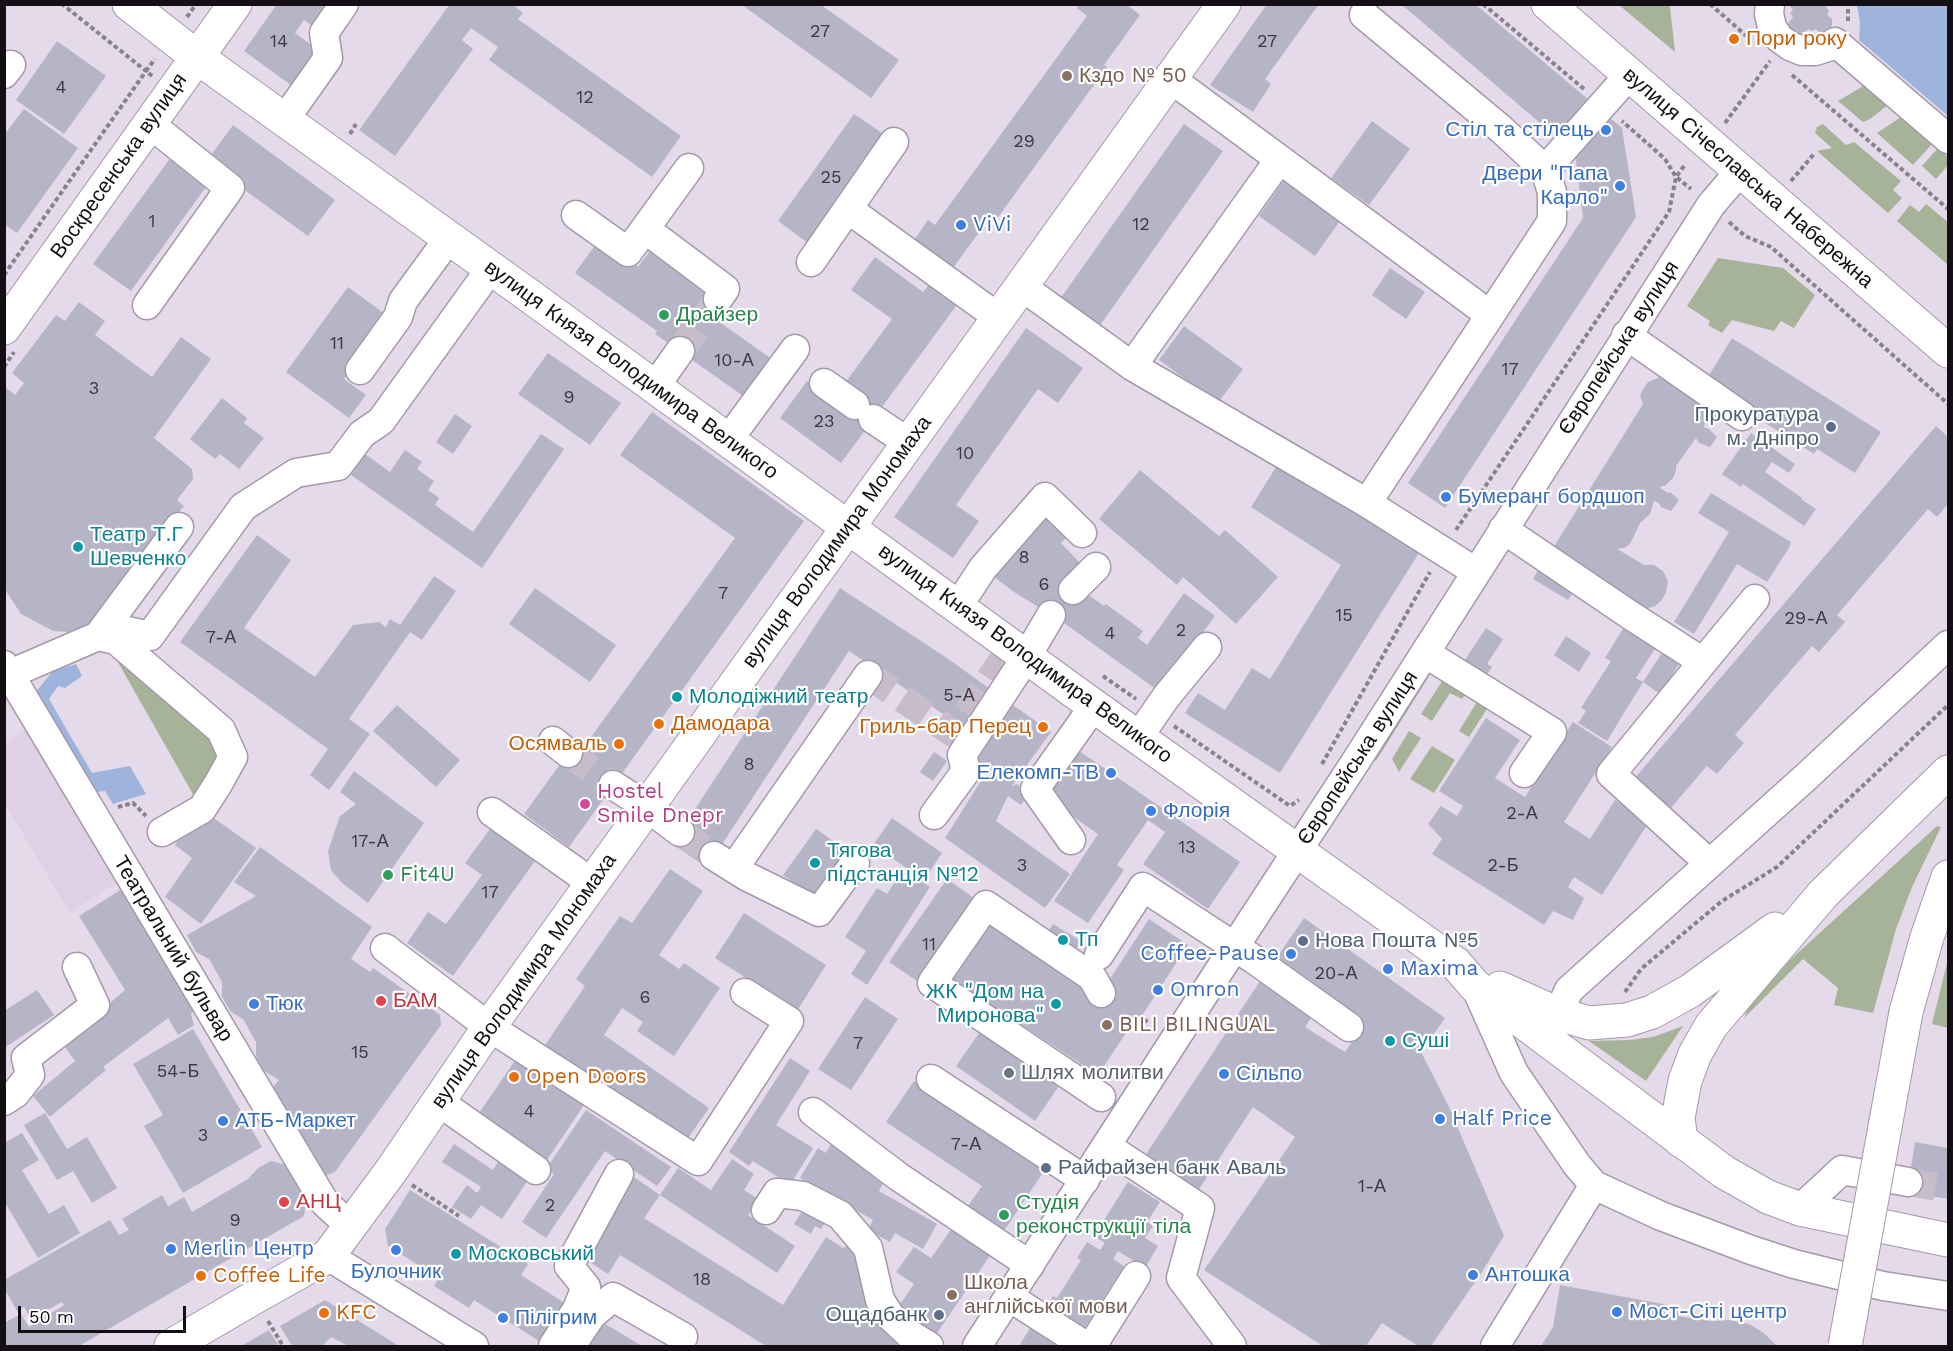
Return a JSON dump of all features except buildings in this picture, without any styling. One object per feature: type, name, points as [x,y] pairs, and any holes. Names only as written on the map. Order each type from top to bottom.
[{"type":"main road","name":"вулиця Князя Володимира Великого","points":[[129,4],[197,57],[449,237],[1094,706],[1155,730],[1298,851],[1466,975],[1724,1172],[1768,1197],[1800,1209],[1948,1240]]},
{"type":"main road","name":"Воскресенська вулиця","points":[[4,328],[235,4]]},
{"type":"main road","name":"вулиця Володимира Мономаха","points":[[171,1347],[328,1256],[391,1171],[489,1026],[1224,4]]},
{"type":"main road","name":"вулиця Січеславська Набережна","points":[[1548,4],[1948,351]]},
{"type":"main road","points":[[1681,1141],[1678,1118],[1685,1081],[1695,1054],[1711,1026],[1823,894],[1948,772]]},
{"type":"main road","points":[[1845,1347],[1906,1012],[1927,937],[1948,877]]},
{"type":"main road","points":[[1466,975],[1558,1014],[1589,1023],[1628,1020],[1652,1012],[1690,991],[1823,894]]},
{"type":"street","points":[[285,119],[328,58],[324,33],[344,4]]},
{"type":"street","points":[[1770,4],[1769,14],[1772,27],[1785,42],[1802,51],[1815,51],[1834,42],[1948,139]]},
{"type":"street","points":[[1364,15],[1501,129],[1545,170],[1552,192],[1552,221],[1367,503]]},
{"type":"street","points":[[1545,170],[1629,75]]},
{"type":"street","points":[[1171,79],[1490,315]]},
{"type":"street","points":[[147,305],[230,188],[150,124]]},
{"type":"street","points":[[812,262],[894,142]]},
{"type":"street","points":[[1132,366],[1279,160]]},
{"type":"street","points":[[576,215],[628,252],[689,168]]},
{"type":"street","name":"Європейська вулиця","points":[[977,1347],[1425,653],[1626,335],[1711,205],[1740,171]]},
{"type":"street","points":[[848,208],[999,318]]},
{"type":"street","points":[[645,229],[725,289],[717,299]]},
{"type":"street","points":[[360,370],[398,317],[403,301],[449,237]]},
{"type":"street","points":[[7,670],[127,631],[150,636],[243,507],[296,473],[338,465],[362,434],[381,421],[491,268]]},
{"type":"street","points":[[1022,286],[1132,366],[1367,503],[1476,572]]},
{"type":"street","points":[[1626,335],[1742,416]]},
{"type":"street","points":[[728,440],[795,349]]},
{"type":"street","points":[[654,388],[680,351]]},
{"type":"street","points":[[825,383],[909,442]]},
{"type":"street","points":[[958,606],[983,567],[1045,497],[1082,533]]},
{"type":"street","points":[[107,638],[179,526]]},
{"type":"street","points":[[1503,529],[1558,568],[1703,662]]},
{"type":"street","points":[[1073,590],[1096,567]]},
{"type":"street","points":[[1709,863],[1611,774],[1755,599]]},
{"type":"street","points":[[934,815],[966,771],[962,755],[1051,615]]},
{"type":"street","points":[[107,638],[221,730],[233,757],[202,809],[162,832]]},
{"type":"street","points":[[1558,1014],[1569,990],[1806,777],[1948,645]]},
{"type":"street","points":[[1155,730],[1207,647]]},
{"type":"street","points":[[1425,653],[1551,732],[1524,773]]},
{"type":"street","name":"Театральний бульвар","points":[[7,670],[325,1203],[350,1226]]},
{"type":"street","points":[[855,863],[819,912],[724,862],[868,675]]},
{"type":"street","points":[[1155,730],[1205,675]]},
{"type":"street","points":[[1071,840],[1035,789],[1094,706]]},
{"type":"street","points":[[613,785],[680,832]]},
{"type":"street","points":[[492,812],[592,883]]},
{"type":"street","points":[[1099,955],[1143,887],[1235,946],[1349,1027]]},
{"type":"street","points":[[1101,993],[1092,977],[986,905],[932,983],[1101,1097]]},
{"type":"street","points":[[385,948],[489,1026],[698,1161],[789,1021],[745,993]]},
{"type":"street","points":[[4,1101],[15,1094],[30,1075],[26,1058],[95,1005],[77,967]]},
{"type":"street","points":[[1466,975],[1514,1072],[1577,1165],[1594,1185],[1661,1216],[1794,1264],[1883,1286],[1948,1296]]},
{"type":"street","points":[[932,1079],[1085,1180]]},
{"type":"street","points":[[434,1109],[492,1159]]},
{"type":"street","points":[[434,1109],[536,1170]]},
{"type":"street","points":[[813,1112],[899,1177],[1030,1265]]},
{"type":"street","points":[[1106,1146],[1200,1208],[1181,1278],[1232,1347]]},
{"type":"street","points":[[1800,1209],[1842,1170],[1908,1182]]},
{"type":"street","points":[[553,1347],[577,1309],[586,1287],[570,1266],[618,1174]]},
{"type":"street","points":[[1495,1347],[1594,1185]]},
{"type":"street","points":[[766,1210],[777,1194],[803,1196],[840,1215],[868,1248],[880,1300],[891,1317],[909,1334],[929,1347]]},
{"type":"street","points":[[328,1256],[464,1344]]},
{"type":"street","points":[[1092,1347],[1136,1276]]},
{"type":"street","points":[[571,1347],[591,1316],[613,1297],[683,1338]]},
{"type":"street","points":[[1009,1297],[1086,1347]]},
{"type":"path","points":[[4,275],[146,72],[62,4]]},
{"type":"path","points":[[1483,4],[1665,159],[1676,177],[1745,236],[1770,247],[1948,404]]},
{"type":"path","points":[[1710,4],[1756,44]]},
{"type":"path","points":[[1725,123],[1785,42]]},
{"type":"path","points":[[1789,73],[1948,209]]},
{"type":"path","points":[[350,134],[357,124]]},
{"type":"path","points":[[1791,181],[1814,154]]},
{"type":"path","points":[[1318,771],[1442,552],[1669,212],[1676,177],[1684,166]]},
{"type":"path","points":[[1098,672],[1155,730],[1290,806],[1302,798]]},
{"type":"path","points":[[1621,999],[1641,969],[1722,901],[1777,867],[1948,705]]},
{"type":"path","points":[[93,815],[133,803],[162,832]]},
{"type":"path","points":[[1137,1016],[1150,1023]]},
{"type":"path","points":[[391,1171],[459,1215]]},
{"type":"shaded area","points":[[35,724],[125,877],[70,913],[5,804],[4,744]]},
{"type":"green space","points":[[1619,5],[1668,5],[1675,52]]},
{"type":"green space","points":[[1865,85],[1889,104],[1863,122],[1838,101]]},
{"type":"green space","points":[[1901,117],[1933,143],[1913,165],[1877,133]]},
{"type":"green space","points":[[1823,124],[1846,145],[1854,142],[1901,181],[1893,190],[1902,198],[1888,213],[1817,151],[1832,148],[1815,133],[1817,127]]},
{"type":"green space","points":[[1938,148],[1948,157],[1948,165],[1936,179],[1922,166]]},
{"type":"green space","points":[[1926,204],[1948,222],[1948,265],[1897,221],[1910,205],[1919,212]]},
{"type":"green space","points":[[1718,258],[1783,268],[1815,295],[1794,328],[1781,321],[1774,331],[1732,320],[1722,333],[1708,325],[1710,321],[1687,306]]},
{"type":"green space","points":[[115,657],[209,729],[223,759],[198,803]]},
{"type":"green space","points":[[1430,668],[1433,670],[1376,761],[1372,758]]},
{"type":"green space","points":[[1446,675],[1468,689],[1462,699],[1450,693],[1432,721],[1421,714]]},
{"type":"green space","points":[[1480,697],[1490,704],[1469,737],[1459,731]]},
{"type":"green space","points":[[1409,731],[1421,738],[1399,772],[1392,759]]},
{"type":"green space","points":[[1432,746],[1455,760],[1434,793],[1410,779]]},
{"type":"green space","points":[[1937,826],[1941,827],[1912,887],[1896,929],[1873,1013],[1834,1005],[1838,988],[1803,959],[1744,1018],[1749,1005],[1761,989],[1790,960]]},
{"type":"green space","points":[[1948,959],[1948,1028],[1932,1024]]},
{"type":"green space","points":[[1683,1026],[1646,1081],[1589,1041],[1653,1037]]},
{"type":"water","points":[[1857,5],[1948,5],[1948,116],[1859,40],[1860,23]]},
{"type":"water","points":[[76,664],[82,676],[65,688],[58,686],[49,699],[92,773],[130,766],[146,794],[113,804],[105,791],[88,793],[34,694],[53,671]]},
{"type":"tunnel","points":[[680,351],[718,299]]},
{"type":"tunnel","points":[[868,675],[953,733],[1013,645]]},
{"type":"tunnel","points":[[568,753],[613,785]]},
{"type":"tunnel","points":[[680,832],[714,856]]},
{"type":"tunnel","points":[[1908,1182],[1948,1189]]},
{"type":"place","name":"Пори року","points":[[1734,39]]},
{"type":"place","name":"Кздо № 50","points":[[1067,76]]},
{"type":"place","name":"Стіл та стілець","points":[[1606,130]]},
{"type":"place","name":"Двери \"Папа Карло\"","points":[[1620,186]]},
{"type":"place","name":"ViVi","points":[[961,225]]},
{"type":"place","name":"Драйзер","points":[[664,315]]},
{"type":"place","name":"Прокуратура м. Дніпро","points":[[1831,427]]},
{"type":"place","name":"Бумеранг бордшоп","points":[[1446,497]]},
{"type":"place","name":"Театр Т.Г Шевченко","points":[[78,547]]},
{"type":"place","name":"Молодіжний театр","points":[[677,697]]},
{"type":"place","name":"Дамодара","points":[[659,724]]},
{"type":"place","name":"Гриль-бар Перец","points":[[1043,727]]},
{"type":"place","name":"Осямваль","points":[[619,744]]},
{"type":"place","name":"Елекомп-ТВ","points":[[1111,773]]},
{"type":"place","name":"Hostel Smile Dnepr","points":[[585,804]]},
{"type":"place","name":"Флорія","points":[[1151,811]]},
{"type":"place","name":"Тягова пiдстанцiя №12","points":[[815,863]]},
{"type":"place","name":"Fit4U","points":[[388,875]]},
{"type":"place","name":"Тп","points":[[1063,940]]},
{"type":"place","name":"Нова Пошта №5","points":[[1303,941]]},
{"type":"place","name":"Coffee-Pause","points":[[1291,954]]},
{"type":"place","name":"Maxima","points":[[1388,969]]},
{"type":"place","name":"Omron","points":[[1158,990]]},
{"type":"place","name":"БАМ","points":[[381,1001]]},
{"type":"place","name":"Тюк","points":[[254,1004]]},
{"type":"place","name":"ЖК \"Дом на Миронова\"","points":[[1056,1004]]},
{"type":"place","name":"BILI BILINGUAL","points":[[1107,1025]]},
{"type":"place","name":"Суші","points":[[1390,1041]]},
{"type":"place","name":"Шлях молитви","points":[[1009,1073]]},
{"type":"place","name":"Сільпо","points":[[1224,1074]]},
{"type":"place","name":"Open Doors","points":[[514,1077]]},
{"type":"place","name":"Half Price","points":[[1440,1119]]},
{"type":"place","name":"АТБ-Маркет","points":[[223,1121]]},
{"type":"place","name":"Райфайзен банк Аваль","points":[[1046,1168]]},
{"type":"place","name":"АНЦ","points":[[284,1202]]},
{"type":"place","name":"Студія реконструкції тіла","points":[[1004,1215]]},
{"type":"place","name":"Merlin Центр","points":[[171,1249]]},
{"type":"place","name":"Булочник","points":[[396,1250]]},
{"type":"place","name":"Московський","points":[[456,1254]]},
{"type":"place","name":"Антошка","points":[[1473,1275]]},
{"type":"place","name":"Coffee Life","points":[[201,1276]]},
{"type":"place","name":"Школа англійської мови","points":[[952,1295]]},
{"type":"place","name":"Мост-Сіті центр","points":[[1617,1312]]},
{"type":"place","name":"KFC","points":[[324,1313]]},
{"type":"place","name":"Ощадбанк","points":[[939,1315]]},
{"type":"place","name":"Пілігрим","points":[[503,1318]]}]
